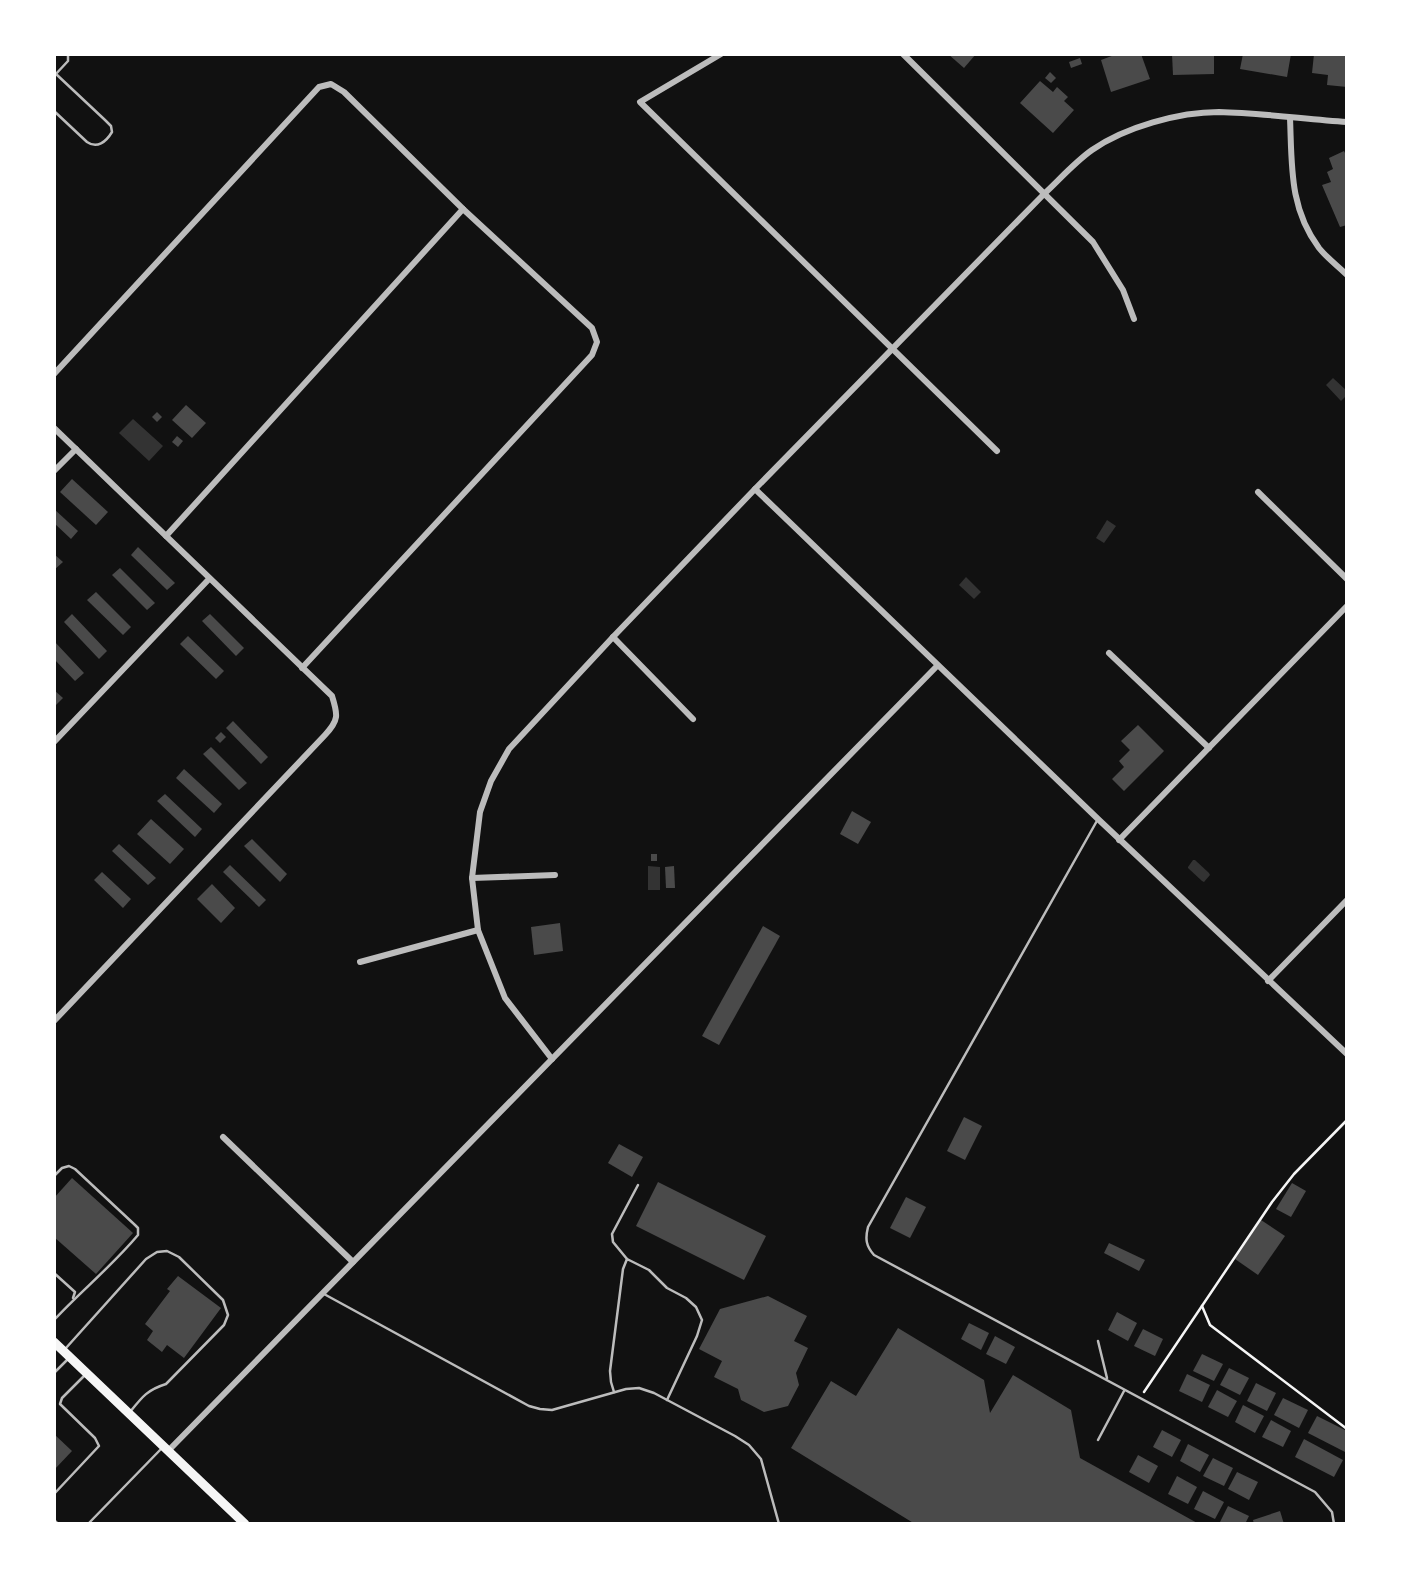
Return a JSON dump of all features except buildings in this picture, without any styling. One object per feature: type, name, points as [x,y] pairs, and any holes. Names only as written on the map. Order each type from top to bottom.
[{"type":"main road","points":[[54,1342],[245,1524]]},
{"type":"street","points":[[721,54],[640,102],[997,451]]},
{"type":"street","points":[[903,54],[1093,242],[1123,290],[1134,319]]},
{"type":"street","points":[[54,374],[319,87],[331,84],[344,92],[463,209],[592,328],[597,342],[592,355],[302,668]]},
{"type":"street","points":[[552,1059],[505,998],[478,930],[472,878],[480,812],[491,781],[509,749],[755,489],[1045,193],[1093,150],[1147,124],[1184,115],[1217,112],[1347,122]]},
{"type":"street","points":[[1290,118],[1292,181],[1296,200],[1307,229],[1321,251],[1347,275]]},
{"type":"street","points":[[166,537],[463,209]]},
{"type":"street","points":[[54,428],[332,696],[337,716],[334,725],[54,1021]]},
{"type":"street","points":[[54,471],[76,449]]},
{"type":"street","points":[[755,489],[1098,820],[1347,1054]]},
{"type":"street","points":[[1258,492],[1347,579]]},
{"type":"street","points":[[54,742],[209,579]]},
{"type":"street","points":[[1119,840],[1347,606]]},
{"type":"street","points":[[613,637],[693,719]]},
{"type":"street","points":[[1109,653],[1209,748]]},
{"type":"street","points":[[166,1448],[353,1262],[937,666]]},
{"type":"street","points":[[472,878],[555,875]]},
{"type":"street","points":[[1268,981],[1347,900]]},
{"type":"street","points":[[360,962],[478,930]]},
{"type":"street","points":[[223,1137],[353,1262]]},
{"type":"lane","points":[[54,111],[92,146],[97,146],[111,135],[111,126],[55,75],[68,61],[68,54]]},
{"type":"lane","points":[[1098,820],[868,1227],[868,1248],[874,1255],[1315,1492],[1332,1512],[1334,1524]]},
{"type":"lane","points":[[54,1176],[62,1168],[69,1166],[75,1169],[138,1228],[138,1235],[130,1245],[54,1320]]},
{"type":"lane","points":[[638,1185],[612,1234],[613,1242],[627,1259],[649,1270],[667,1288],[686,1298],[696,1307],[702,1320],[667,1400]]},
{"type":"lane","points":[[54,1373],[146,1259],[157,1252],[167,1251],[179,1257],[223,1300],[228,1315],[224,1325],[189,1362],[166,1384],[146,1393],[129,1413]]},
{"type":"lane","points":[[614,1392],[610,1371],[623,1269],[627,1259]]},
{"type":"lane","points":[[54,1273],[75,1292],[72,1301]]},
{"type":"lane","points":[[322,1293],[529,1406],[552,1410],[626,1389],[639,1388],[654,1393],[749,1445],[761,1459],[779,1524]]},
{"type":"lane","points":[[1098,1341],[1108,1381]]},
{"type":"lane","points":[[54,1494],[99,1446],[95,1438],[60,1404],[62,1398],[88,1373]]},
{"type":"lane","points":[[1098,1440],[1125,1390]]},
{"type":"lane","points":[[88,1524],[166,1448]]},
{"type":"lane","points":[[54,1520],[58,1524]]},
{"type":"path","points":[[1140,1398],[1272,1202],[1294,1174],[1347,1120]]},
{"type":"path","points":[[1202,1306],[1210,1325],[1347,1429]]},
{"type":"shaded area","points":[[1333,378],[1347,391],[1341,401],[1326,385]]},
{"type":"shaded area","points":[[133,419],[163,446],[149,461],[119,433]]},
{"type":"shaded area","points":[[1107,520],[1116,526],[1104,543],[1096,538]]},
{"type":"shaded area","points":[[966,577],[981,592],[974,599],[959,585]]},
{"type":"shaded area","points":[[1193,860],[1210,875],[1204,882],[1188,868]]},
{"type":"shaded area","points":[[648,866],[660,867],[660,890],[648,890]]}]
